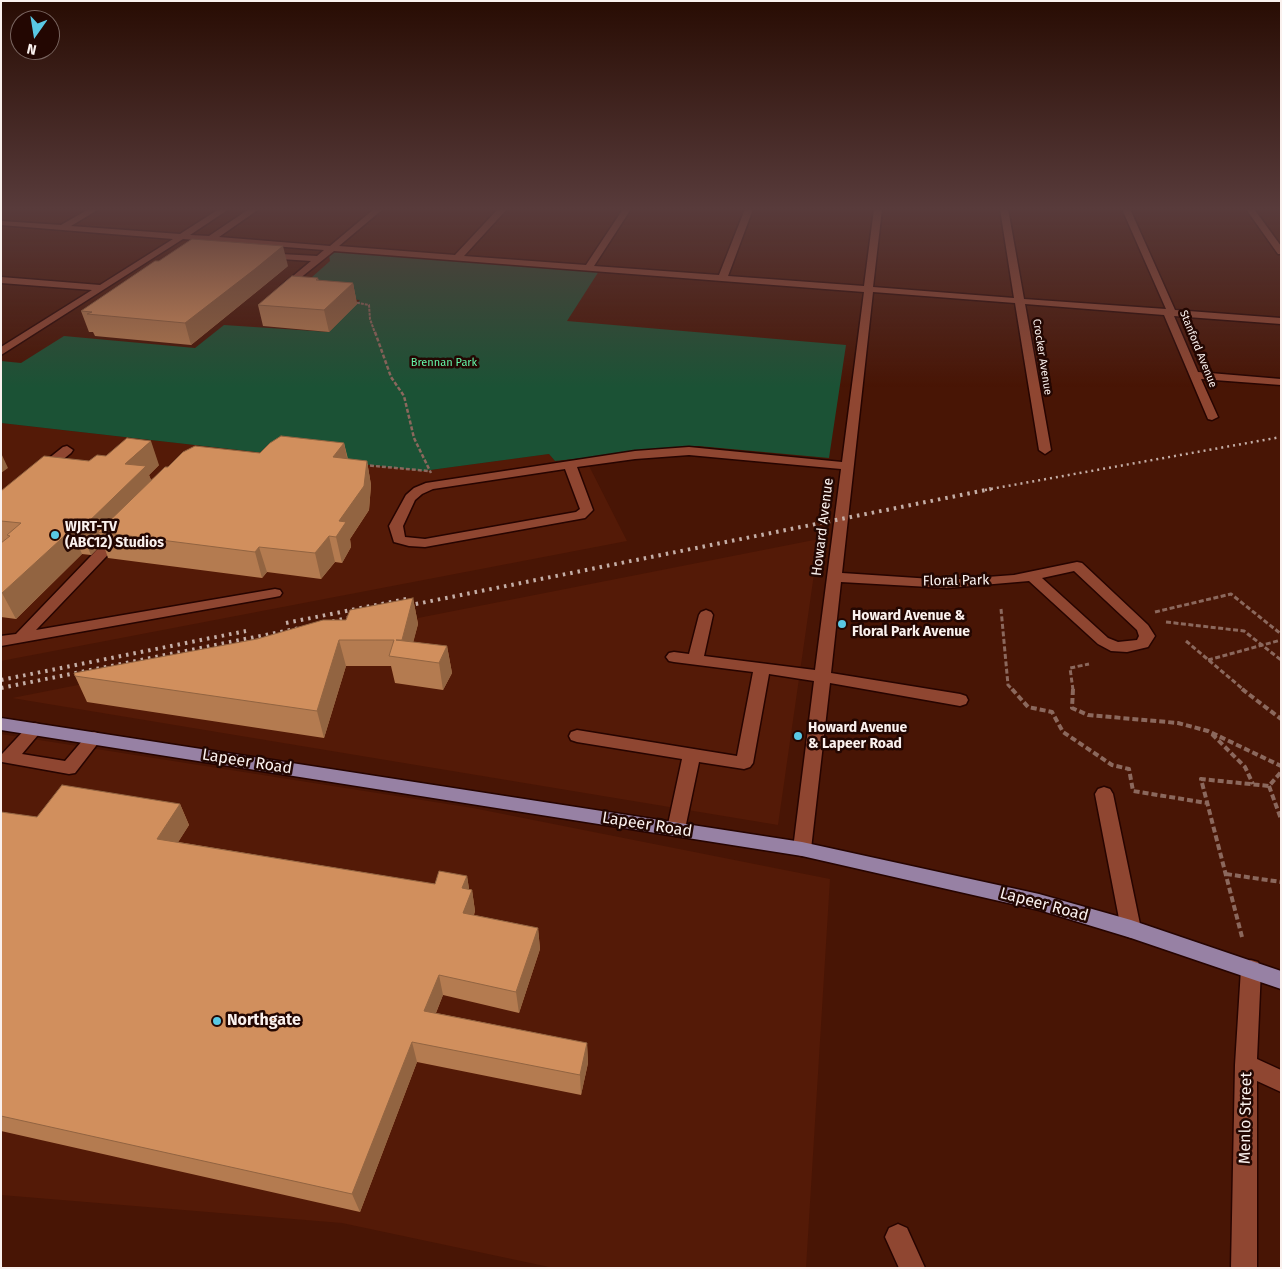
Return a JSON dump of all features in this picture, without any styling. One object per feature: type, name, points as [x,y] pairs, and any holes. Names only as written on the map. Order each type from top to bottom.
[{"type":"main road","name":"Lapeer Road","points":[[1,724],[802,849],[976,887],[1131,929],[1281,980]]},
{"type":"street","points":[[2,352],[137,268]]},
{"type":"street","points":[[280,292],[308,268]]},
{"type":"street","points":[[591,268],[1281,322]]},
{"type":"street","points":[[722,279],[726,268]]},
{"type":"street","name":"Howard Avenue","points":[[802,849],[821,676],[872,268]]},
{"type":"street","name":"Crocker Avenue","points":[[1014,268],[1044,450]]},
{"type":"street","name":"Stanford Avenue","points":[[1153,268],[1171,309],[1168,313],[1196,375],[1212,417]]},
{"type":"street","points":[[1,280],[102,288]]},
{"type":"street","points":[[1196,375],[1281,382]]},
{"type":"street","points":[[30,479],[67,450]]},
{"type":"street","points":[[570,465],[587,510],[580,515],[425,543],[409,542],[400,539],[396,526],[410,498],[418,490],[430,486],[634,455],[690,452],[847,466]]},
{"type":"street","points":[[20,638],[131,524]]},
{"type":"street","name":"Floral Park","points":[[833,577],[947,584],[1014,579],[1077,566],[1144,628],[1147,636],[1143,644],[1116,647],[1103,641],[1032,576]]},
{"type":"street","points":[[1,641],[275,593]]},
{"type":"street","points":[[695,660],[706,615]]},
{"type":"street","points":[[674,657],[821,676],[960,700]]},
{"type":"street","points":[[577,736],[744,763],[762,668]]},
{"type":"street","points":[[35,729],[8,758],[69,768],[94,738]]},
{"type":"street","points":[[676,830],[692,754]]},
{"type":"street","points":[[1104,794],[1131,929]]},
{"type":"street","name":"Menlo Street","points":[[1244,1268],[1246,1065],[1251,969]]},
{"type":"street","points":[[1246,1065],[1281,1081]]},
{"type":"street","points":[[898,1237],[912,1268]]},
{"type":"path","points":[[346,302],[369,305],[370,319],[391,377],[404,396],[414,438],[431,472],[430,486]]},
{"type":"path","points":[[362,465],[431,472]]},
{"type":"path","points":[[1155,612],[1231,594],[1281,634]]},
{"type":"path","points":[[1001,609],[1008,685],[1028,707],[1052,712],[1063,732],[1112,765],[1129,769],[1132,791],[1207,803]]},
{"type":"path","points":[[1166,622],[1244,631],[1281,660]]},
{"type":"path","points":[[1208,660],[1281,640]]},
{"type":"path","points":[[1186,641],[1281,720]]},
{"type":"path","points":[[1088,664],[1070,668],[1073,682],[1072,708],[1088,716],[1178,723],[1208,731],[1281,766]]},
{"type":"path","points":[[1208,731],[1245,767],[1254,785]]},
{"type":"path","points":[[1269,786],[1281,772]]},
{"type":"path","points":[[1242,937],[1201,779],[1269,786]]},
{"type":"path","points":[[1269,786],[1281,819]]},
{"type":"path","points":[[1226,874],[1281,882]]},
{"type":"shaded area","points":[[1,423],[423,471],[549,454],[555,461],[585,458],[627,541],[1,661]]},
{"type":"shaded area","points":[[819,539],[778,825],[12,698]]},
{"type":"shaded area","points":[[1,734],[473,808],[830,879],[806,1268],[554,1268],[342,1223],[1,1195]]},
{"type":"green space","name":"Brennan Park","points":[[322,268],[562,268],[599,271],[567,321],[846,345],[829,458],[698,446],[555,461],[549,454],[423,471],[1,423],[1,361],[21,363],[64,336],[195,348],[224,325],[329,332],[360,300],[293,294]]},
{"type":"building","points":[[144,268],[256,268],[185,323],[87,314],[92,312],[81,311]]},
{"type":"building","points":[[292,276],[353,283],[324,310],[258,305]]},
{"type":"building","points":[[281,436],[344,443],[333,457],[367,461],[364,486],[339,521],[346,522],[336,537],[329,536],[315,553],[259,547],[255,552],[98,532],[183,452],[195,446],[260,453]]},
{"type":"building","points":[[127,438],[151,441],[125,464],[146,466],[80,530],[72,529],[2,593],[1,543],[21,523],[1,521],[1,491],[44,456],[89,461],[97,455],[106,456]]},
{"type":"building","points":[[413,598],[402,640],[396,640],[447,646],[439,663],[389,656],[394,640],[339,640],[317,711],[75,676],[74,673],[257,639],[323,620],[346,620],[350,610]]},
{"type":"building","name":"Northgate","points":[[62,785],[180,804],[157,839],[435,884],[439,871],[467,876],[462,888],[472,890],[463,913],[538,928],[516,992],[439,975],[424,1011],[587,1043],[580,1075],[412,1042],[352,1194],[1,1116],[1,812],[37,817]]},
{"type":"railway","points":[[985,490],[1281,437]]},
{"type":"railway","points":[[401,607],[991,489]]},
{"type":"railway","points":[[286,623],[411,598]]},
{"type":"railway","points":[[325,623],[361,615]]},
{"type":"railway","points":[[1,688],[300,628]]},
{"type":"railway","points":[[1,680],[246,631]]},
{"type":"place","name":"WJRT-TV (ABC12) Studios","points":[[55,535]]},
{"type":"place","name":"Howard Avenue & Floral Park Avenue","points":[[842,624]]},
{"type":"place","name":"Howard Avenue & Lapeer Road","points":[[798,736]]},
{"type":"place","name":"Northgate","points":[[217,1021]]}]
